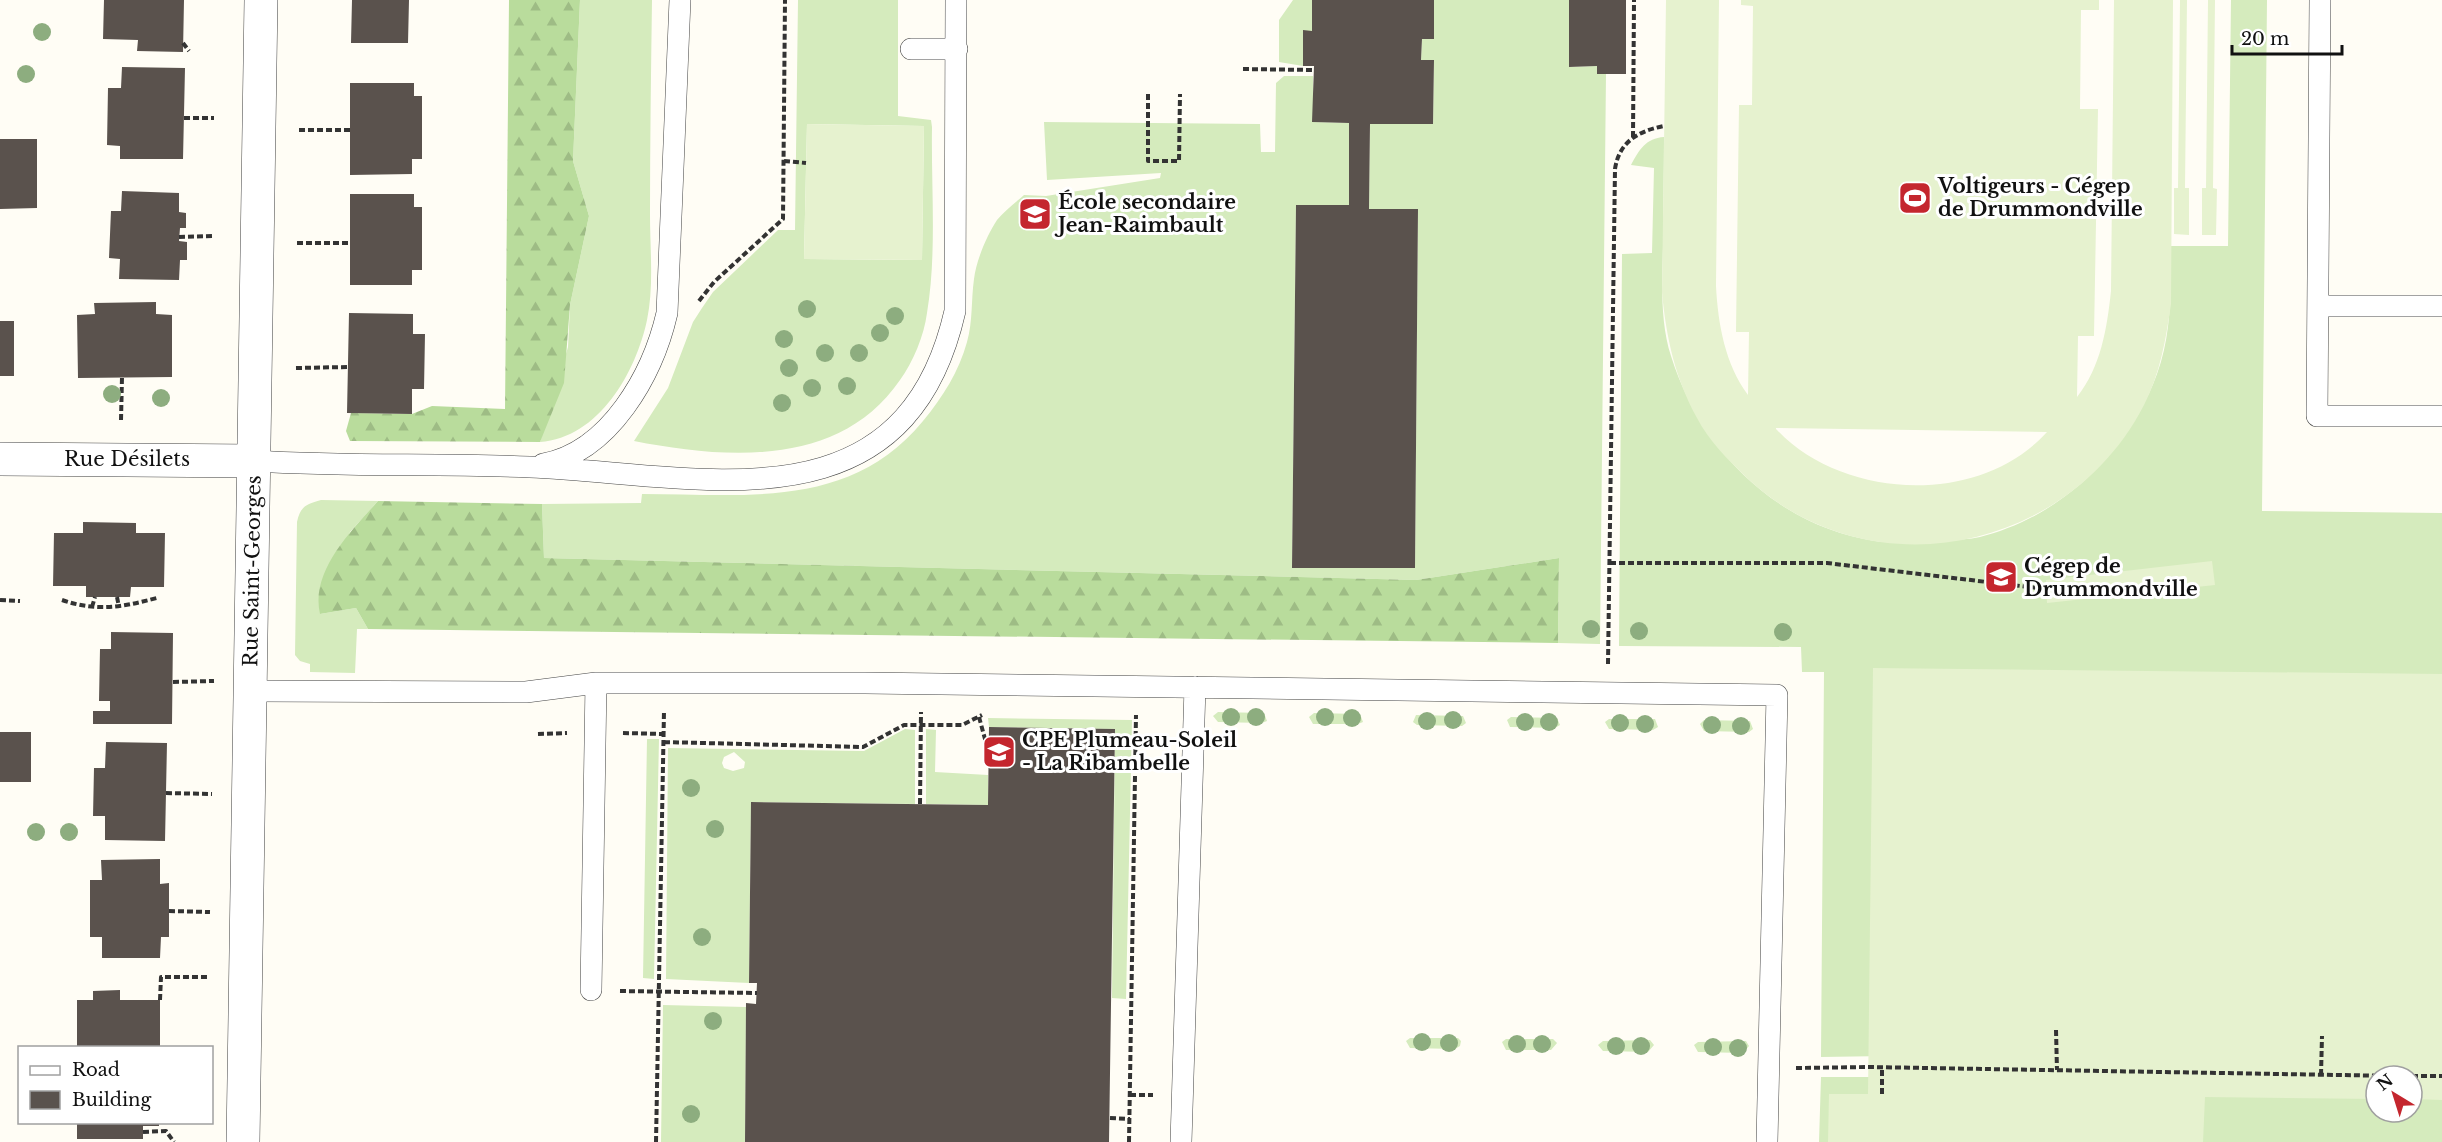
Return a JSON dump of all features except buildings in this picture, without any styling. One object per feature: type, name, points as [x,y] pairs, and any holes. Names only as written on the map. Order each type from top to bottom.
[{"type":"street","name":"Rue Saint-Georges","points":[[243,1142],[261,0]]},
{"type":"street","name":"Rue Désilets","points":[[0,459],[254,461]]},
{"type":"lane","points":[[531,467],[568,457],[609,425],[639,385],[663,333],[667,314],[680,0]]},
{"type":"lane","points":[[254,461],[531,467],[641,476],[780,479],[804,474],[847,459],[871,446],[909,414],[927,389],[949,338],[955,311],[956,0]]},
{"type":"lane","points":[[2320,0],[2317,416],[2442,416]]},
{"type":"lane","points":[[910,49],[957,49]]},
{"type":"lane","points":[[2318,306],[2442,306]]},
{"type":"lane","points":[[591,990],[596,683]]},
{"type":"lane","points":[[251,691],[526,692],[596,683],[865,683],[1777,695],[1767,1142]]},
{"type":"lane","points":[[1181,1142],[1195,687]]},
{"type":"path","points":[[693,311],[714,282],[783,219],[785,0]]},
{"type":"path","points":[[1633,137],[1634,0]]},
{"type":"path","points":[[183,43],[189,51]]},
{"type":"path","points":[[1243,69],[1314,70]]},
{"type":"path","points":[[1148,94],[1148,161],[1179,161],[1180,94]]},
{"type":"path","points":[[184,118],[214,118]]},
{"type":"path","points":[[1608,645],[1615,169],[1621,148],[1633,137],[1664,126]]},
{"type":"path","points":[[299,130],[350,129]]},
{"type":"path","points":[[783,161],[806,163]]},
{"type":"path","points":[[179,237],[212,236]]},
{"type":"path","points":[[297,243],[350,243]]},
{"type":"path","points":[[296,368],[348,368]]},
{"type":"path","points":[[121,420],[122,377]]},
{"type":"path","points":[[1610,563],[1827,563],[2046,589]]},
{"type":"path","points":[[92,607],[95,597]]},
{"type":"path","points":[[117,597],[120,607]]},
{"type":"path","points":[[62,600],[84,608],[120,607],[157,598]]},
{"type":"path","points":[[0,600],[20,601]]},
{"type":"path","points":[[173,682],[214,681]]},
{"type":"path","points":[[664,742],[862,747],[904,725],[962,725],[988,712]]},
{"type":"path","points":[[1125,715],[1136,715],[1130,1142]]},
{"type":"path","points":[[656,1142],[664,717]]},
{"type":"path","points":[[979,717],[985,739],[989,740]]},
{"type":"path","points":[[920,804],[921,725]]},
{"type":"path","points":[[646,733],[664,734]]},
{"type":"path","points":[[166,793],[212,794]]},
{"type":"path","points":[[170,911],[210,912]]},
{"type":"path","points":[[160,1000],[161,976],[209,977]]},
{"type":"path","points":[[642,992],[757,993]]},
{"type":"path","points":[[2056,1030],[2057,1070]]},
{"type":"path","points":[[2321,1075],[2322,1036]]},
{"type":"path","points":[[1818,1068],[2364,1076]]},
{"type":"path","points":[[1882,1068],[1882,1094]]},
{"type":"path","points":[[2424,1076],[2442,1076]]},
{"type":"path","points":[[1110,1118],[1130,1119]]},
{"type":"path","points":[[143,1132],[166,1131],[174,1142]]},
{"type":"green space","points":[[509,0],[580,0],[573,161],[589,216],[570,305],[564,383],[540,442],[350,441],[346,431],[351,413],[412,414],[432,406],[505,409]]},
{"type":"green space","points":[[580,0],[652,0],[650,294],[642,340],[624,380],[612,399],[580,429],[561,438],[540,442],[568,347],[570,305],[589,216],[573,161]]},
{"type":"green space","points":[[798,0],[898,0],[898,116],[931,120],[932,127],[933,244],[930,290],[923,331],[905,373],[875,409],[846,429],[814,443],[779,450],[743,453],[669,447],[634,441],[668,388],[693,322],[713,292],[778,230],[795,230]],"holes":[[[807,124],[924,126],[922,260],[804,259]]]},
{"type":"green space","points":[[1293,0],[1312,0],[1312,31],[1303,31],[1303,66],[1279,62],[1279,20]]},
{"type":"green space","points":[[1434,0],[1569,0],[1569,67],[1597,66],[1597,74],[1606,74],[1600,644],[1558,643],[1559,558],[1416,580],[544,558],[542,504],[641,503],[642,494],[719,495],[794,491],[829,483],[863,470],[894,450],[930,412],[944,393],[960,363],[969,334],[977,264],[989,233],[1003,213],[1024,195],[1046,196],[1160,178],[1161,173],[1047,180],[1044,122],[1260,124],[1261,152],[1275,152],[1276,83],[1284,76],[1313,76],[1313,122],[1349,123],[1349,205],[1296,205],[1292,567],[1415,568],[1418,210],[1369,209],[1370,124],[1433,124],[1434,60],[1421,60],[1422,39],[1434,39]]},
{"type":"green space","name":"Voltigeurs - Cégep de Drummondville","points":[[1666,0],[1719,0],[1717,300],[1728,357],[1748,395],[1749,332],[1736,332],[1739,105],[1752,105],[1753,6],[1741,5],[1741,0],[2099,0],[2099,10],[2081,10],[2080,109],[2098,109],[2094,336],[2078,336],[2077,397],[2092,373],[2102,347],[2111,291],[2114,0],[2173,0],[2171,304],[2164,343],[2158,369],[2144,405],[2110,455],[2067,495],[2017,523],[1962,540],[1906,544],[1849,536],[1795,513],[1746,477],[1707,435],[1689,403],[1677,372],[1666,325],[1662,292]],"holes":[[[1776,428],[2047,432],[2019,456],[1985,473],[1949,483],[1911,485],[1873,481],[1837,470],[1804,453]]]},
{"type":"green space","points":[[2180,0],[2187,0],[2185,188],[2189,188],[2189,235],[2174,234],[2174,188],[2178,188]]},
{"type":"green space","points":[[2208,0],[2215,0],[2213,188],[2217,189],[2216,235],[2202,235],[2202,188],[2206,188]]},
{"type":"green space","points":[[2231,0],[2267,0],[2262,511],[2442,513],[2442,1142],[1819,1142],[1821,1077],[1886,1077],[1886,1056],[1821,1057],[1824,672],[1802,672],[1801,647],[1619,646],[1622,254],[1652,253],[1654,168],[1631,165],[1648,142],[1664,137],[1663,316],[1671,356],[1684,390],[1701,422],[1722,451],[1747,478],[1775,500],[1805,519],[1839,533],[1875,541],[1961,539],[1980,537],[2010,527],[2038,514],[2064,497],[2110,455],[2144,403],[2162,358],[2168,327],[2170,246],[2228,246]]},
{"type":"green space","points":[[807,124],[924,126],[922,260],[804,259]]},
{"type":"green space","points":[[321,500],[378,501],[350,532],[320,614],[356,608],[368,629],[357,629],[355,673],[310,672],[310,664],[300,661],[295,655],[297,522],[304,507]]},
{"type":"green space","points":[[378,501],[542,504],[544,558],[1416,580],[1559,558],[1558,643],[368,629],[356,608],[320,614],[319,598],[321,582],[336,552]]},
{"type":"green space","points":[[2212,561],[2215,585],[2047,603],[2046,580]]},
{"type":"green space","points":[[1873,668],[2442,674],[2442,1100],[2424,1099],[2424,1064],[2364,1064],[2364,1099],[2205,1097],[2203,1142],[1828,1142],[1829,1094],[1868,1094]]},
{"type":"green space","points":[[1218,712],[1264,713],[1267,721],[1262,723],[1218,722],[1213,716]]},
{"type":"green space","points":[[1314,713],[1360,714],[1363,722],[1313,724],[1309,717]]},
{"type":"green space","points":[[1416,715],[1463,716],[1466,723],[1462,726],[1417,725],[1413,722]]},
{"type":"green space","points":[[1511,717],[1557,718],[1560,725],[1555,728],[1510,727],[1507,720]]},
{"type":"green space","points":[[988,718],[1132,720],[1126,999],[1112,998],[1115,729],[989,727]]},
{"type":"green space","points":[[1609,719],[1655,719],[1658,727],[1653,730],[1609,729],[1605,722]]},
{"type":"green space","points":[[1704,720],[1750,721],[1753,729],[1749,732],[1704,731],[1700,724]]},
{"type":"green space","points":[[905,729],[915,730],[915,804],[751,802],[749,983],[666,979],[668,748],[864,751]],"holes":[[[734,752],[745,762],[744,768],[733,771],[724,768],[722,763],[724,757]]]},
{"type":"green space","points":[[926,729],[936,730],[935,772],[988,775],[988,805],[926,804]]},
{"type":"green space","points":[[647,739],[659,739],[654,979],[643,978]]},
{"type":"green space","points":[[663,1005],[746,1007],[745,1142],[661,1142]]},
{"type":"green space","points":[[1410,1038],[1458,1038],[1461,1041],[1460,1046],[1455,1049],[1410,1048],[1406,1041]]},
{"type":"green space","points":[[1506,1039],[1553,1039],[1557,1043],[1551,1050],[1506,1050],[1502,1042]]},
{"type":"green space","points":[[1650,1040],[1654,1045],[1648,1052],[1603,1051],[1598,1045],[1603,1041]]},
{"type":"green space","points":[[1746,1041],[1749,1046],[1743,1053],[1698,1052],[1694,1045],[1698,1042]]},
{"type":"place","name":"Voltigeurs - Cégep de Drummondville","points":[[1915,198]]},
{"type":"place","name":"École secondaire Jean-Raimbault","points":[[1035,214]]},
{"type":"place","name":"Cégep de Drummondville","points":[[2001,577]]},
{"type":"place","name":"CPE Plumeau-Soleil - La Ribambelle","points":[[999,752]]}]
